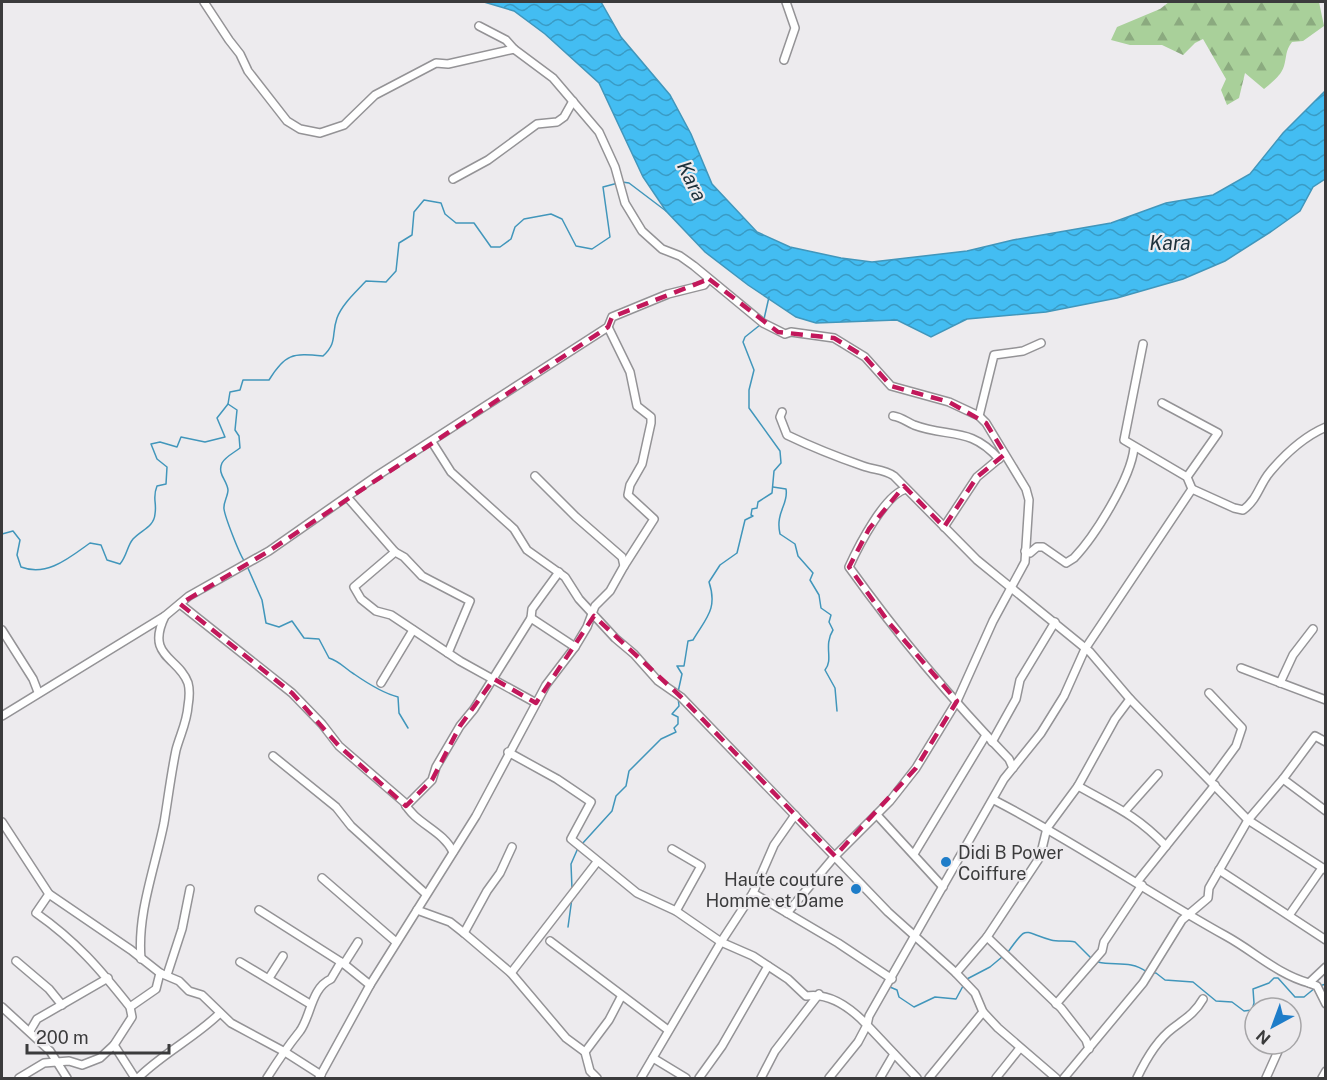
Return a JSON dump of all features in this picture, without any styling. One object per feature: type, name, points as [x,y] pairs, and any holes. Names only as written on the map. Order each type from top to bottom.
[{"type":"street","points":[[204,2],[240,54],[248,71],[287,121],[300,129],[320,133],[344,124],[375,95],[436,63],[448,64],[514,50]]},
{"type":"street","points":[[784,60],[795,28],[786,2]]},
{"type":"street","points":[[479,26],[506,40],[514,50],[553,78],[573,101],[598,132],[615,166],[625,203],[642,231],[656,244],[680,256],[777,332],[834,338],[865,357],[891,386],[950,402],[979,416],[986,423],[1002,457]]},
{"type":"street","points":[[453,179],[479,166],[537,124],[558,122],[564,117],[573,101]]},
{"type":"street","points":[[2,716],[165,616],[224,575],[259,558],[375,477],[608,327],[612,317],[668,294],[704,285],[709,279]]},
{"type":"street","points":[[2,822],[49,894],[163,974],[179,981],[189,991],[202,995],[231,1023],[285,1052],[320,1077],[370,985],[476,816],[508,752],[546,685],[575,647],[595,606],[610,591],[654,519],[628,495],[630,484],[642,464],[651,417],[637,406],[630,372],[608,327]]},
{"type":"street","points":[[979,416],[994,355],[1023,351],[1041,343]]},
{"type":"street","points":[[1143,344],[1124,440],[1186,477],[1192,489],[1243,510],[1252,503],[1270,472],[1283,458],[1313,432],[1326,427]]},
{"type":"street","points":[[1162,403],[1218,433],[1186,477]]},
{"type":"street","points":[[782,412],[780,417],[787,435],[866,467],[887,471],[977,560],[1055,622],[1098,660],[1130,699],[1248,820],[1324,869],[1290,914]]},
{"type":"street","points":[[787,913],[835,856],[877,815],[916,768],[957,701],[993,621],[1022,570],[1029,500],[1021,478],[1002,457],[987,445],[952,431],[914,425],[893,416]]},
{"type":"street","points":[[432,441],[451,472],[514,530],[527,550],[559,572],[592,614],[634,654],[658,681],[678,695],[915,937],[956,973],[975,993],[983,1012],[1020,1048],[1056,1078]]},
{"type":"street","points":[[1025,551],[1030,553],[1037,547],[1043,547],[1061,561],[1066,562],[1074,558],[1109,506],[1133,462],[1134,448]]},
{"type":"street","points":[[944,527],[977,477],[1002,457]]},
{"type":"street","points":[[535,476],[576,517],[622,557],[624,566]]},
{"type":"street","points":[[906,489],[900,490],[882,512],[849,567],[890,624],[921,657],[947,693],[957,701],[1009,759],[1013,768]]},
{"type":"street","points":[[829,1078],[858,1042],[1004,779],[1058,705],[1085,649],[1192,489]]},
{"type":"street","points":[[348,498],[395,552],[404,556],[422,576],[470,601],[448,653]]},
{"type":"street","points":[[395,552],[354,587],[361,599],[376,612],[391,615],[448,653],[536,704]]},
{"type":"street","points":[[406,806],[432,780],[436,767],[460,726],[494,679],[519,634],[531,618],[532,609],[559,572]]},
{"type":"street","points":[[180,604],[292,693],[322,724],[339,746],[406,806],[420,822],[448,843],[453,852]]},
{"type":"street","points":[[141,959],[142,917],[164,823],[176,750],[188,707],[188,683],[181,672],[164,657],[160,646],[165,616]]},
{"type":"street","points":[[531,618],[575,647]]},
{"type":"street","points":[[992,742],[1016,699],[1020,680],[1055,622]]},
{"type":"street","points":[[1280,683],[1293,655],[1313,629]]},
{"type":"street","points":[[2,630],[33,679],[38,692]]},
{"type":"street","points":[[381,683],[413,630]]},
{"type":"street","points":[[1241,668],[1326,700]]},
{"type":"street","points":[[1056,1004],[1102,951],[1104,942],[1140,883],[1213,783],[1236,746],[1242,728],[1209,693]]},
{"type":"street","points":[[956,973],[987,937],[1040,857],[1047,828],[1078,786],[1115,719],[1130,699]]},
{"type":"street","points":[[914,854],[986,735]]},
{"type":"street","points":[[1064,1078],[1143,983],[1161,957],[1168,938],[1188,913],[1208,898],[1209,888],[1248,820],[1315,736],[1326,742]]},
{"type":"street","points":[[508,752],[534,769],[557,779],[591,802],[571,839],[597,862],[637,893],[676,911],[721,942],[728,943],[768,966],[788,979],[806,996],[819,994],[842,1005],[867,1025],[917,1078]]},
{"type":"street","points":[[273,756],[336,807],[351,826],[426,894]]},
{"type":"street","points":[[1126,810],[1158,774]]},
{"type":"street","points":[[1283,779],[1326,811]]},
{"type":"street","points":[[1078,786],[1126,810],[1143,822],[1166,846]]},
{"type":"street","points":[[994,800],[1047,828],[1140,883],[1282,974],[1317,986],[1326,1004]]},
{"type":"street","points":[[641,1078],[721,942],[753,893],[774,845],[795,815]]},
{"type":"street","points":[[877,815],[943,887]]},
{"type":"street","points":[[464,933],[487,891],[500,873],[512,847]]},
{"type":"street","points":[[672,849],[701,866],[676,911]]},
{"type":"street","points":[[511,973],[597,862]]},
{"type":"street","points":[[1219,870],[1290,914],[1296,921],[1326,940]]},
{"type":"street","points":[[322,878],[396,942]]},
{"type":"street","points":[[130,1007],[156,989],[182,929],[190,889]]},
{"type":"street","points":[[753,893],[892,978]]},
{"type":"street","points":[[19,1078],[44,1063],[59,1064],[69,1061],[82,1065],[100,1058],[114,1045],[132,1017],[130,1007],[108,978],[68,935],[36,913],[49,894]]},
{"type":"street","points":[[259,910],[342,963],[370,985]]},
{"type":"street","points":[[417,910],[450,922],[511,973],[566,1038],[585,1052],[590,1071],[597,1078]]},
{"type":"street","points":[[987,937],[1056,1004],[1086,1040],[1089,1049]]},
{"type":"street","points":[[550,941],[621,997],[668,1030]]},
{"type":"street","points":[[267,1078],[291,1040],[300,1031],[310,1004],[326,982],[331,980],[358,942]]},
{"type":"street","points":[[269,978],[283,956]]},
{"type":"street","points":[[16,961],[49,989],[62,1005]]},
{"type":"street","points":[[240,962],[310,1004]]},
{"type":"street","points":[[699,1078],[722,1046],[768,966]]},
{"type":"street","points":[[1309,983],[1323,973],[1326,967]]},
{"type":"street","points":[[30,1031],[37,1018],[108,978]]},
{"type":"street","points":[[761,1078],[775,1051],[819,994]]},
{"type":"street","points":[[585,1052],[609,1020],[621,997]]},
{"type":"street","points":[[1137,1078],[1152,1052],[1173,1028],[1195,1012],[1203,999]]},
{"type":"street","points":[[2,1007],[30,1031],[59,1064],[67,1078]]},
{"type":"street","points":[[114,1045],[137,1078],[176,1046],[204,1029],[220,1012]]},
{"type":"street","points":[[929,1078],[983,1012]]},
{"type":"street","points":[[996,1078],[1020,1048]]},
{"type":"street","points":[[880,1078],[894,1054]]},
{"type":"street","points":[[1266,1078],[1276,1056]]},
{"type":"street","points":[[653,1058],[686,1078]]},
{"type":"street","points":[[1322,1078],[1326,1071]]},
{"type":"highlighted area","points":[[709,279],[778,332],[834,338],[865,357],[891,386],[949,402],[986,423],[1005,454],[977,477],[944,527],[904,486],[869,529],[849,567],[890,624],[957,701],[916,768],[835,856],[681,697],[594,616],[536,703],[494,679],[460,726],[432,780],[406,806],[339,746],[292,693],[180,604],[269,551],[608,327],[612,317]]},
{"type":"green space","points":[[1169,2],[1319,2],[1324,26],[1303,41],[1292,42],[1281,73],[1264,89],[1245,73],[1239,98],[1227,105],[1221,90],[1226,79],[1203,39],[1195,43],[1183,55],[1162,45],[1130,45],[1111,40],[1117,27],[1160,9]]},
{"type":"water","name":"Kara","points":[[484,2],[601,2],[621,37],[670,95],[691,134],[712,184],[757,232],[790,247],[841,258],[872,262],[967,251],[1013,240],[1111,223],[1166,203],[1213,195],[1250,174],[1283,133],[1325,91],[1325,179],[1313,187],[1300,211],[1225,261],[1183,279],[1117,298],[1046,312],[967,319],[931,337],[897,320],[816,323],[796,317],[748,285],[705,252],[666,211],[643,177],[599,83],[545,34],[514,11]]},
{"type":"waterway","points":[[622,182],[629,183],[666,211]]},
{"type":"waterway","points":[[2,534],[13,531],[20,540],[17,555],[21,567],[40,570],[49,568],[90,543],[101,545],[107,560],[120,564],[133,539],[152,522],[155,514],[157,486],[166,484],[167,467],[157,459],[151,444],[160,442],[177,447],[181,437],[205,442],[225,437],[217,418],[228,404],[230,392],[240,390],[243,380],[269,380],[280,365],[290,357],[323,356],[331,347],[339,313],[350,298],[366,281],[386,282],[396,271],[399,243],[412,235],[414,212],[424,200],[441,203],[445,214],[456,223],[474,223],[491,247],[500,247],[511,239],[515,227],[524,219],[551,214],[562,219],[576,246],[592,249],[610,237],[603,187],[618,183]]},
{"type":"waterway","points":[[764,319],[769,297]]},
{"type":"waterway","points":[[678,692],[682,674],[677,666],[684,666],[688,641],[693,640],[711,606],[709,582],[720,565],[737,553],[745,520],[753,516],[751,515],[752,509],[757,508],[758,502],[772,493],[774,471],[781,463],[780,451],[749,408],[749,390],[754,370],[743,342],[745,337],[760,325]]},
{"type":"waterway","points":[[228,404],[237,410],[235,430],[239,436],[240,448],[222,463],[221,474],[228,490],[224,509],[245,562]]},
{"type":"waterway","points":[[773,487],[786,489],[786,499],[779,520],[780,534],[795,544],[798,556],[813,573],[810,580],[819,595],[821,608],[831,615],[829,622],[833,630],[829,641],[829,661],[825,670],[835,688],[837,711]]},
{"type":"waterway","points":[[247,566],[262,600],[266,623],[279,627],[292,621],[304,638],[319,639],[329,658],[375,687],[398,697],[399,713],[408,728]]},
{"type":"waterway","points":[[582,844],[612,811],[616,796],[626,786],[629,771],[661,739],[676,732],[674,728],[678,724],[678,717],[672,714],[679,706],[678,697]]},
{"type":"waterway","points":[[572,889],[571,864],[578,848]]},
{"type":"waterway","points":[[568,927],[572,898]]},
{"type":"waterway","points":[[1008,952],[1019,937],[1026,932],[1054,941],[1075,942],[1091,958]]},
{"type":"waterway","points":[[967,979],[990,967],[1002,957]]},
{"type":"waterway","points":[[1098,962],[1135,966],[1147,972]]},
{"type":"waterway","points":[[1151,973],[1156,973],[1165,980],[1193,982],[1216,1001],[1232,1002],[1244,1011],[1252,1010],[1253,989],[1269,983],[1274,978],[1278,978],[1295,997],[1304,997],[1315,988]]},
{"type":"waterway","points":[[1319,986],[1326,984]]},
{"type":"waterway","points":[[890,987],[897,990],[899,997],[914,1007],[935,997],[956,999],[963,986]]},
{"type":"place","name":"Didi B Power Coiffure","points":[[946,862]]},
{"type":"place","name":"Haute couture Homme et Dame","points":[[856,889]]}]
